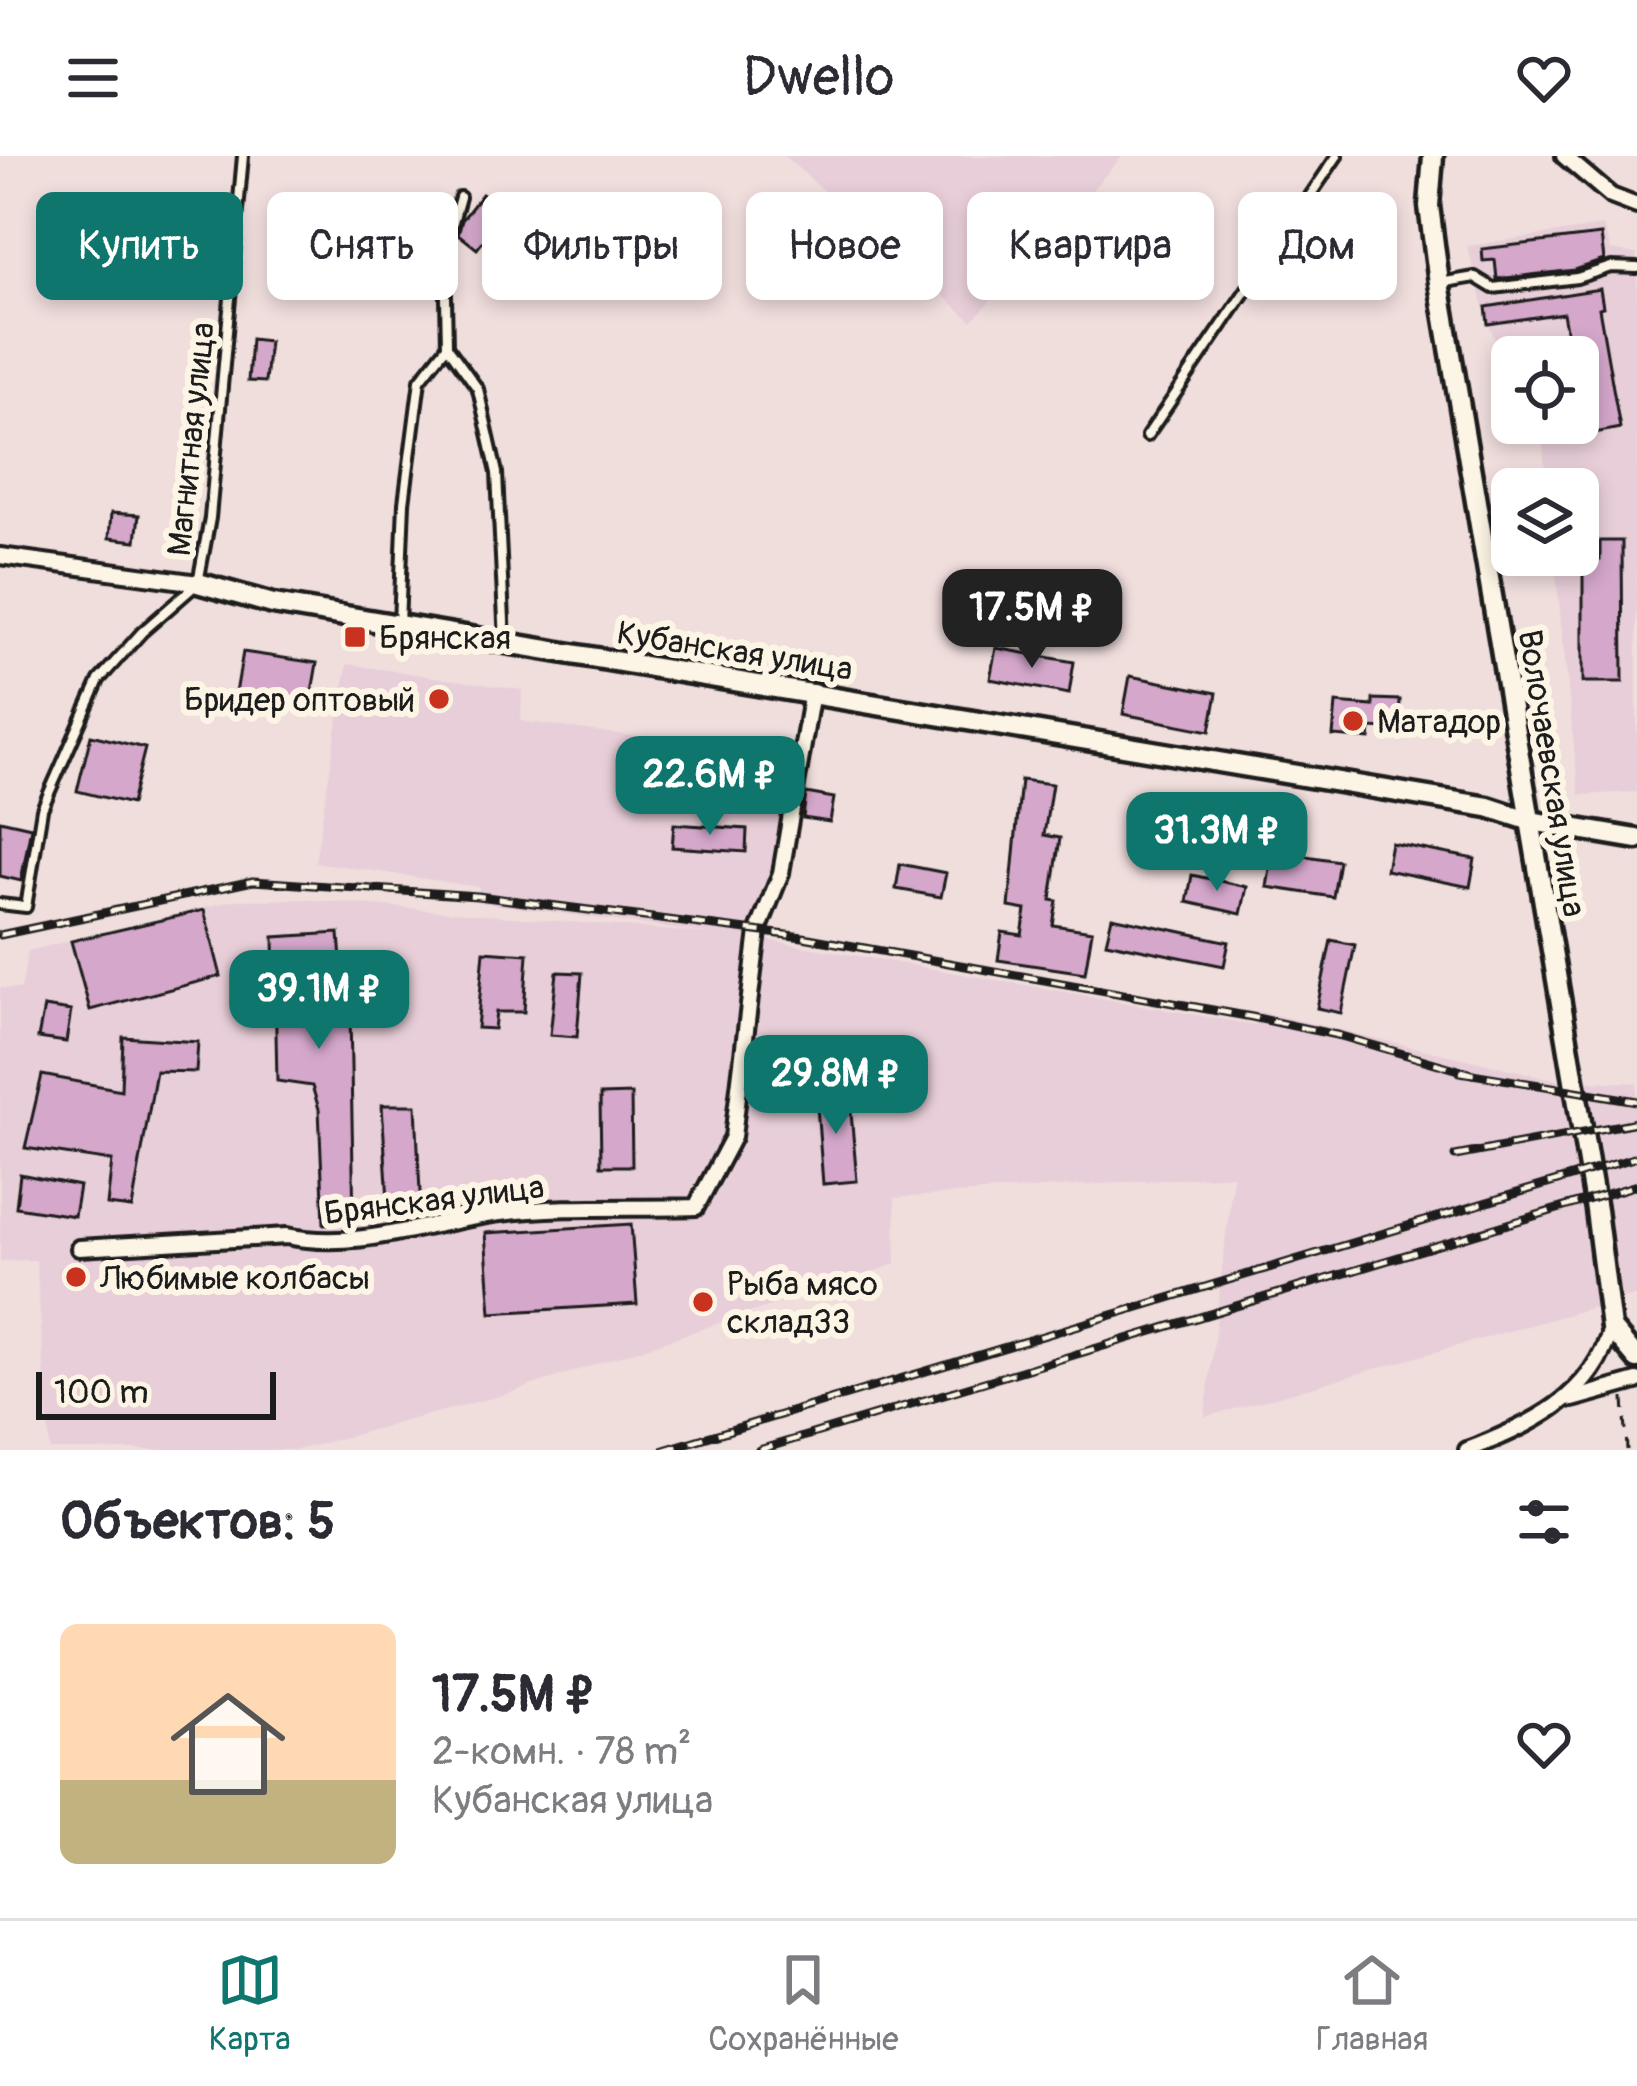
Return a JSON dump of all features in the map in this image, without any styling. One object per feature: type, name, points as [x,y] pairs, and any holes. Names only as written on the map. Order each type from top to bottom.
[{"type":"main road","name":"Волочаевская улица","points":[[1433,156],[1430,206],[1439,283],[1611,1328]]},
{"type":"main road","name":"Кубанская улица","points":[[198,584],[273,604],[1488,807],[1531,821],[1637,839]]},
{"type":"main road","points":[[1611,1328],[1637,1359]]},
{"type":"street","points":[[1564,156],[1611,196],[1637,206]]},
{"type":"street","name":"Кубанская улица","points":[[0,556],[198,584]]},
{"type":"street","name":"Брянская улица","points":[[79,1247],[287,1236],[317,1243],[433,1228],[499,1213],[697,1207],[733,1138],[758,931],[782,873],[812,692]]},
{"type":"street","points":[[1568,1400],[1593,1371],[1611,1328]]},
{"type":"street","points":[[1473,1449],[1568,1400],[1630,1382]]},
{"type":"lane","name":"Магнитная улица","points":[[198,584],[210,518],[243,156]]},
{"type":"lane","points":[[1147,436],[1336,156]]},
{"type":"lane","points":[[460,197],[446,250],[447,346],[478,388],[497,473],[505,643]]},
{"type":"lane","points":[[1439,283],[1475,278],[1493,287],[1576,278],[1611,267],[1637,268]]},
{"type":"lane","points":[[399,626],[404,503],[420,380],[447,346]]},
{"type":"lane","points":[[0,904],[26,907],[42,809],[99,680],[142,632],[198,584]]},
{"type":"path","points":[[1628,1450],[1630,1382]]},
{"type":"shaded area","points":[[784,156],[1123,156],[1090,192],[967,192],[967,300],[991,300],[972,321],[943,296],[943,192],[825,192]]},
{"type":"shaded area","points":[[1603,226],[1611,250],[1637,254],[1637,792],[1579,795],[1556,576],[1599,576],[1599,468],[1545,468],[1542,444],[1599,444],[1599,336],[1494,336],[1467,246]]},
{"type":"shaded area","points":[[347,664],[522,690],[521,721],[792,758],[762,939],[1255,1025],[1257,1011],[1553,1079],[1637,1083],[1637,1295],[1205,1417],[1233,1175],[895,1198],[896,1264],[503,1395],[297,1450],[50,1450],[36,1260],[0,1261],[0,988],[21,989],[28,951],[234,900],[301,899],[711,934],[478,902],[479,887],[315,862]]},
{"type":"building","points":[[482,194],[482,243],[477,249],[458,234],[462,220]]},
{"type":"building","points":[[1601,235],[1604,260],[1575,270],[1497,279],[1495,260],[1483,261],[1482,249]]},
{"type":"building","points":[[1600,289],[1603,307],[1599,308],[1620,428],[1599,432],[1599,336],[1567,336],[1563,313],[1488,324],[1486,307]]},
{"type":"building","points":[[251,339],[269,341],[265,382],[248,381]]},
{"type":"building","points":[[111,513],[139,515],[136,541],[109,538]]},
{"type":"building","points":[[1600,541],[1622,541],[1623,682],[1583,682],[1583,576],[1599,576]]},
{"type":"building","points":[[996,648],[1074,662],[1069,694],[990,679]]},
{"type":"building","points":[[243,652],[317,663],[309,710],[235,699]]},
{"type":"building","points":[[797,652],[813,655],[812,662],[837,667],[834,684],[792,677]]},
{"type":"building","points":[[1130,676],[1217,693],[1210,731],[1123,714]]},
{"type":"building","name":"Матадор","points":[[1373,699],[1400,700],[1399,730],[1371,728],[1370,739],[1333,736],[1336,703],[1373,706]]},
{"type":"building","points":[[91,735],[145,748],[131,804],[77,791]]},
{"type":"building","points":[[1021,780],[1052,784],[1044,835],[1060,838],[1051,900],[1057,901],[1053,925],[1092,931],[1085,973],[998,960],[1002,932],[1022,935],[1026,910],[1009,907]]},
{"type":"building","points":[[806,793],[834,798],[830,822],[803,818]]},
{"type":"building","points":[[0,820],[31,827],[21,881],[0,876]]},
{"type":"building","points":[[674,824],[747,829],[746,852],[672,847]]},
{"type":"building","points":[[1391,843],[1475,859],[1470,887],[1386,870]]},
{"type":"building","points":[[1273,851],[1339,861],[1333,897],[1267,887]]},
{"type":"building","points":[[900,864],[946,873],[941,897],[896,889]]},
{"type":"building","points":[[1192,875],[1247,887],[1241,914],[1187,902]]},
{"type":"building","points":[[204,910],[221,976],[90,1010],[71,941]]},
{"type":"building","points":[[1112,917],[1229,942],[1224,966],[1106,942]]},
{"type":"building","points":[[339,933],[341,961],[349,962],[354,1222],[324,1224],[319,1109],[312,1086],[277,1081],[274,937]]},
{"type":"building","points":[[1331,940],[1355,945],[1341,1013],[1317,1008]]},
{"type":"building","points":[[484,951],[528,954],[524,1012],[496,1012],[494,1029],[477,1028]]},
{"type":"building","points":[[557,972],[582,973],[577,1037],[550,1035]]},
{"type":"building","points":[[44,1007],[71,1011],[66,1042],[38,1038]]},
{"type":"building","points":[[123,1037],[198,1042],[196,1072],[156,1071],[132,1208],[107,1205],[112,1161],[25,1148],[42,1075],[121,1090]]},
{"type":"building","points":[[849,1090],[857,1181],[823,1184],[816,1093]]},
{"type":"building","points":[[631,1094],[632,1166],[601,1166],[600,1095]]},
{"type":"building","points":[[382,1105],[416,1105],[421,1215],[389,1217]]},
{"type":"building","points":[[20,1174],[79,1186],[74,1216],[16,1207]]},
{"type":"building","points":[[631,1224],[637,1304],[491,1313],[485,1233]]},
{"type":"railway","points":[[0,935],[253,881],[478,896],[803,937],[1252,1017],[1341,1036],[1473,1074]]},
{"type":"railway","points":[[1460,1072],[1637,1101]]},
{"type":"railway","points":[[1455,1156],[1637,1122]]},
{"type":"railway","points":[[664,1450],[1637,1157]]},
{"type":"railway","points":[[759,1450],[1637,1185]]},
{"type":"place","name":"Брянская","points":[[355,637]]},
{"type":"place","name":"Бридер оптовый","points":[[439,699]]},
{"type":"place","name":"Матадор","points":[[1353,721]]},
{"type":"place","name":"Любимые колбасы","points":[[76,1277]]},
{"type":"place","name":"Рыба мясо склад33","points":[[703,1302]]}]
